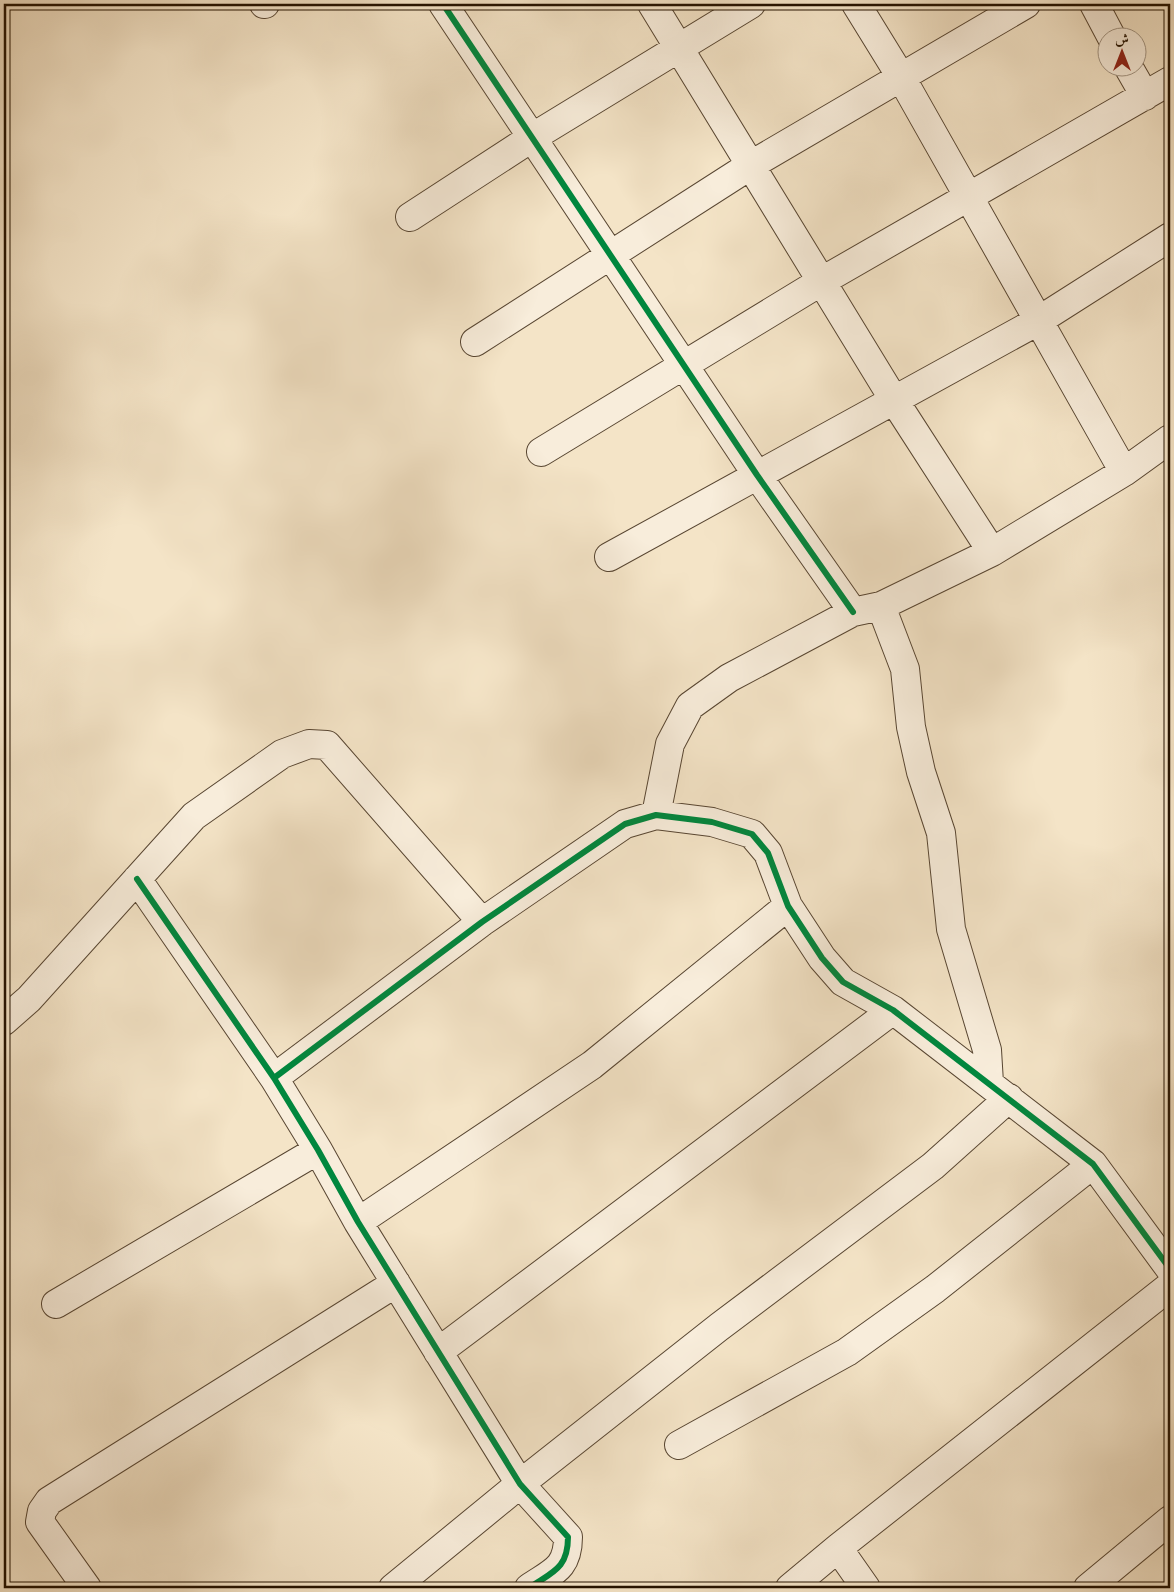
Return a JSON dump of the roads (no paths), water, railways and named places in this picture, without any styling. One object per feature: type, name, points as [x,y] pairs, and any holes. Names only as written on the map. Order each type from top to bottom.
[{"type":"street","points":[[444,4],[612,254],[683,364],[853,612]]},
{"type":"street","points":[[652,4],[894,400],[992,552]]},
{"type":"street","points":[[410,217],[751,4]]},
{"type":"street","points":[[856,4],[901,77],[1124,472]]},
{"type":"street","points":[[475,342],[751,165],[1026,4]]},
{"type":"street","points":[[1094,4],[1107,28]]},
{"type":"street","points":[[1135,78],[1145,96]]},
{"type":"street","points":[[542,452],[683,364],[822,281],[1170,81]]},
{"type":"street","points":[[609,557],[1038,321],[1170,237]]},
{"type":"street","points":[[656,815],[670,744],[690,706],[729,678],[853,612],[881,606],[992,552],[1124,472],[1170,439]]},
{"type":"street","points":[[881,606],[905,669],[911,727],[921,772],[940,833],[951,929],[999,1090]]},
{"type":"street","points":[[4,1021],[30,999],[194,816],[282,754],[309,744],[327,745],[482,922]]},
{"type":"street","points":[[274,1078],[482,922],[625,824],[656,815],[712,822],[752,834],[768,853],[788,906],[822,958],[844,982],[893,1010],[1093,1164],[1170,1269]]},
{"type":"street","points":[[137,879],[274,1078],[318,1150],[358,1222],[520,1484],[568,1537],[568,1551],[564,1563],[529,1588]]},
{"type":"street","points":[[358,1222],[592,1065],[788,906]]},
{"type":"street","points":[[438,1352],[893,1010]]},
{"type":"street","points":[[393,1588],[520,1484],[720,1327],[933,1166],[999,1090]]},
{"type":"street","points":[[56,1304],[318,1150]]},
{"type":"street","points":[[679,1445],[847,1352],[936,1290],[1093,1164]]},
{"type":"street","points":[[87,1588],[40,1522],[42,1511],[49,1501],[396,1283]]},
{"type":"street","points":[[790,1588],[1170,1286]]},
{"type":"street","points":[[1088,1588],[1170,1520]]},
{"type":"street","points":[[838,1548],[866,1588]]}]
